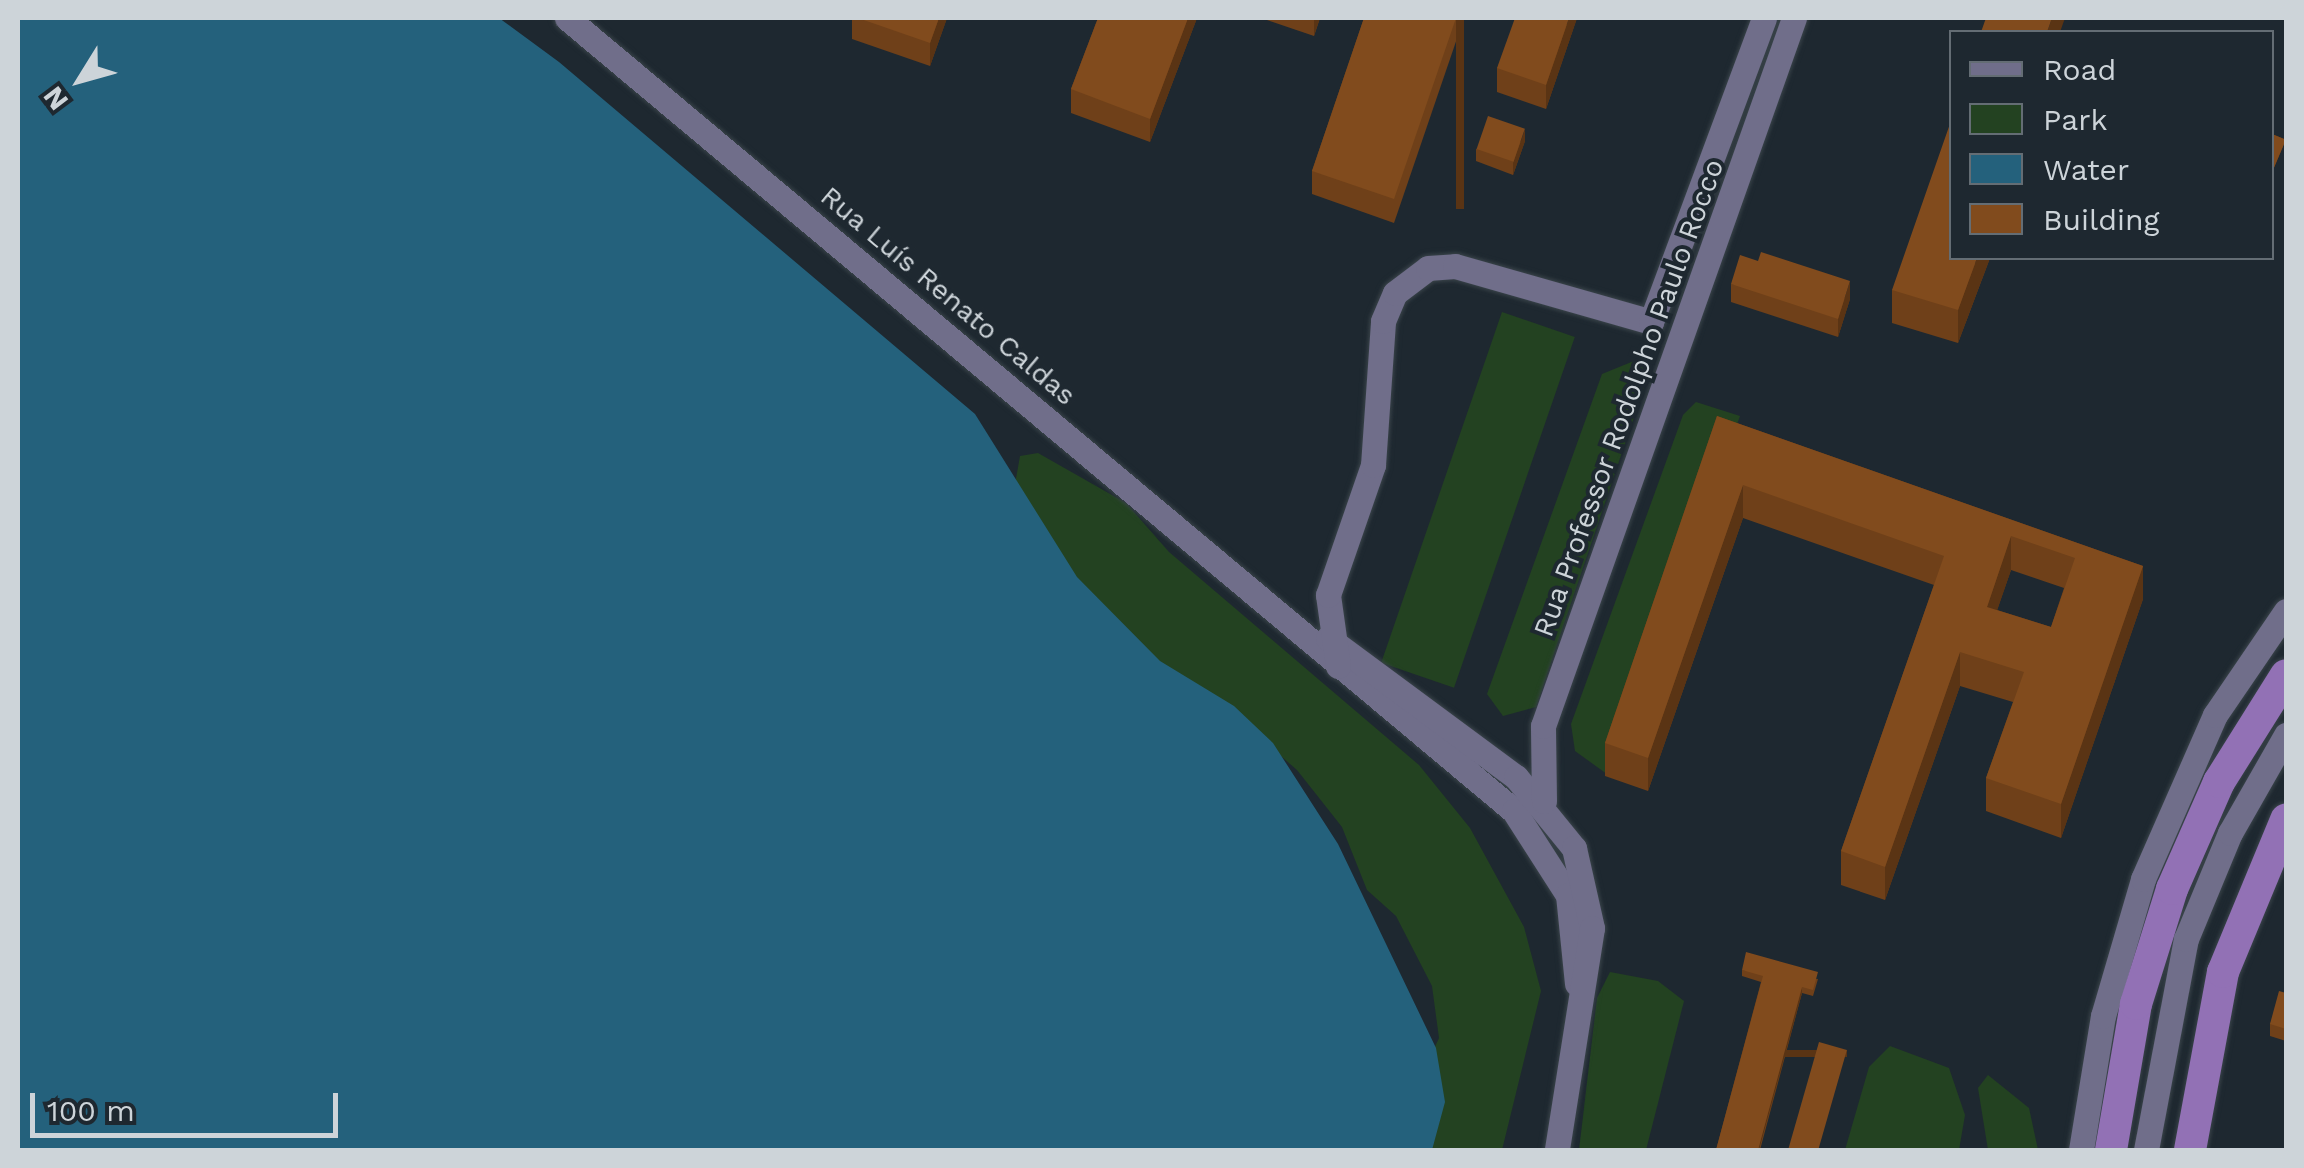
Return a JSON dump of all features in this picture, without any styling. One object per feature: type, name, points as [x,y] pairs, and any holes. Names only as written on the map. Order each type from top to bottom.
[{"type":"highway","points":[[2111,1150],[2158,928],[2286,651]]},
{"type":"highway","points":[[2244,740],[2286,675]]},
{"type":"highway","points":[[2190,1150],[2223,972],[2286,820]]},
{"type":"street","name":"Rua Luís Renato Caldas","points":[[567,18],[1292,620],[1344,677],[1533,830],[1556,865],[1568,895],[1577,984]]},
{"type":"street","name":"Rua Professor Rodolpho Paulo Rocco","points":[[1329,639],[1328,595],[1374,465],[1384,321],[1404,283],[1455,266],[1652,322],[1764,18]]},
{"type":"street","name":"Rua Professor Rodolpho Paulo Rocco","points":[[1544,801],[1543,726],[1794,18]]},
{"type":"street","points":[[2081,1150],[2103,1016],[2137,896],[2215,716],[2286,611]]},
{"type":"street","name":"Rua Luís Renato Caldas","points":[[1292,620],[1329,639],[1544,801]]},
{"type":"street","points":[[1329,639],[1344,677]]},
{"type":"street","points":[[2146,1150],[2186,939],[2230,833],[2286,734]]},
{"type":"street","points":[[1544,801],[1589,893],[1592,928],[1577,984],[1557,1150]]},
{"type":"green space","points":[[1502,312],[1575,337],[1454,688],[1381,663]]},
{"type":"green space","points":[[1656,352],[1536,707],[1503,716],[1487,694],[1602,374]]},
{"type":"green space","points":[[1696,402],[1740,416],[1611,777],[1575,751],[1571,724],[1683,415]]},
{"type":"green space","points":[[1038,453],[1126,503],[1169,552],[1419,765],[1470,828],[1524,927],[1541,991],[1502,1150],[1388,1150],[1439,1038],[1432,986],[1396,916],[1367,890],[1342,827],[1297,770],[1252,731],[1133,659],[1014,490],[1020,456]]},
{"type":"green space","points":[[1610,972],[1658,981],[1684,1001],[1646,1150],[1579,1150],[1597,998]]},
{"type":"green space","points":[[1890,1046],[1949,1068],[1965,1115],[1959,1150],[1845,1150],[1869,1067]]},
{"type":"green space","points":[[1988,1075],[2029,1108],[2038,1150],[1988,1150],[1978,1088]]},
{"type":"water","points":[[18,18],[499,18],[559,62],[975,414],[1077,577],[1160,661],[1234,706],[1273,743],[1338,844],[1436,1048],[1445,1102],[1432,1150],[18,1150]]},
{"type":"building","points":[[858,18],[939,18],[930,43]]},
{"type":"building","points":[[1098,18],[1188,18],[1150,119],[1071,89]]},
{"type":"building","points":[[1364,18],[1456,18],[1394,199],[1312,171]]},
{"type":"building","points":[[1515,18],[1569,18],[1546,85],[1497,68]]},
{"type":"building","points":[[1986,18],[2052,18],[2048,30],[1982,30]]},
{"type":"building","points":[[1488,116],[1525,129],[1513,162],[1477,149]]},
{"type":"building","points":[[1949,127],[1949,260],[1976,260],[1958,310],[1892,290]]},
{"type":"building","points":[[2274,135],[2286,140],[2274,168]]},
{"type":"building","points":[[1761,252],[1850,281],[1838,319],[1731,284],[1740,255],[1758,261]]},
{"type":"building","points":[[1717,416],[2143,566],[2061,804],[1986,778],[2024,672],[1960,652],[1885,867],[1841,851],[1944,556],[1743,485],[1648,758],[1605,743]],"holes":[[[2011,536],[2075,558],[2051,627],[1987,607]]]},
{"type":"building","points":[[1746,952],[1818,972],[1813,990],[1802,987],[1758,1150],[1716,1150],[1763,976],[1742,970]]},
{"type":"building","points":[[2279,991],[2286,993],[2286,1029],[2270,1024]]},
{"type":"building","points":[[1819,1042],[1847,1050],[1818,1150],[1788,1150]]}]
